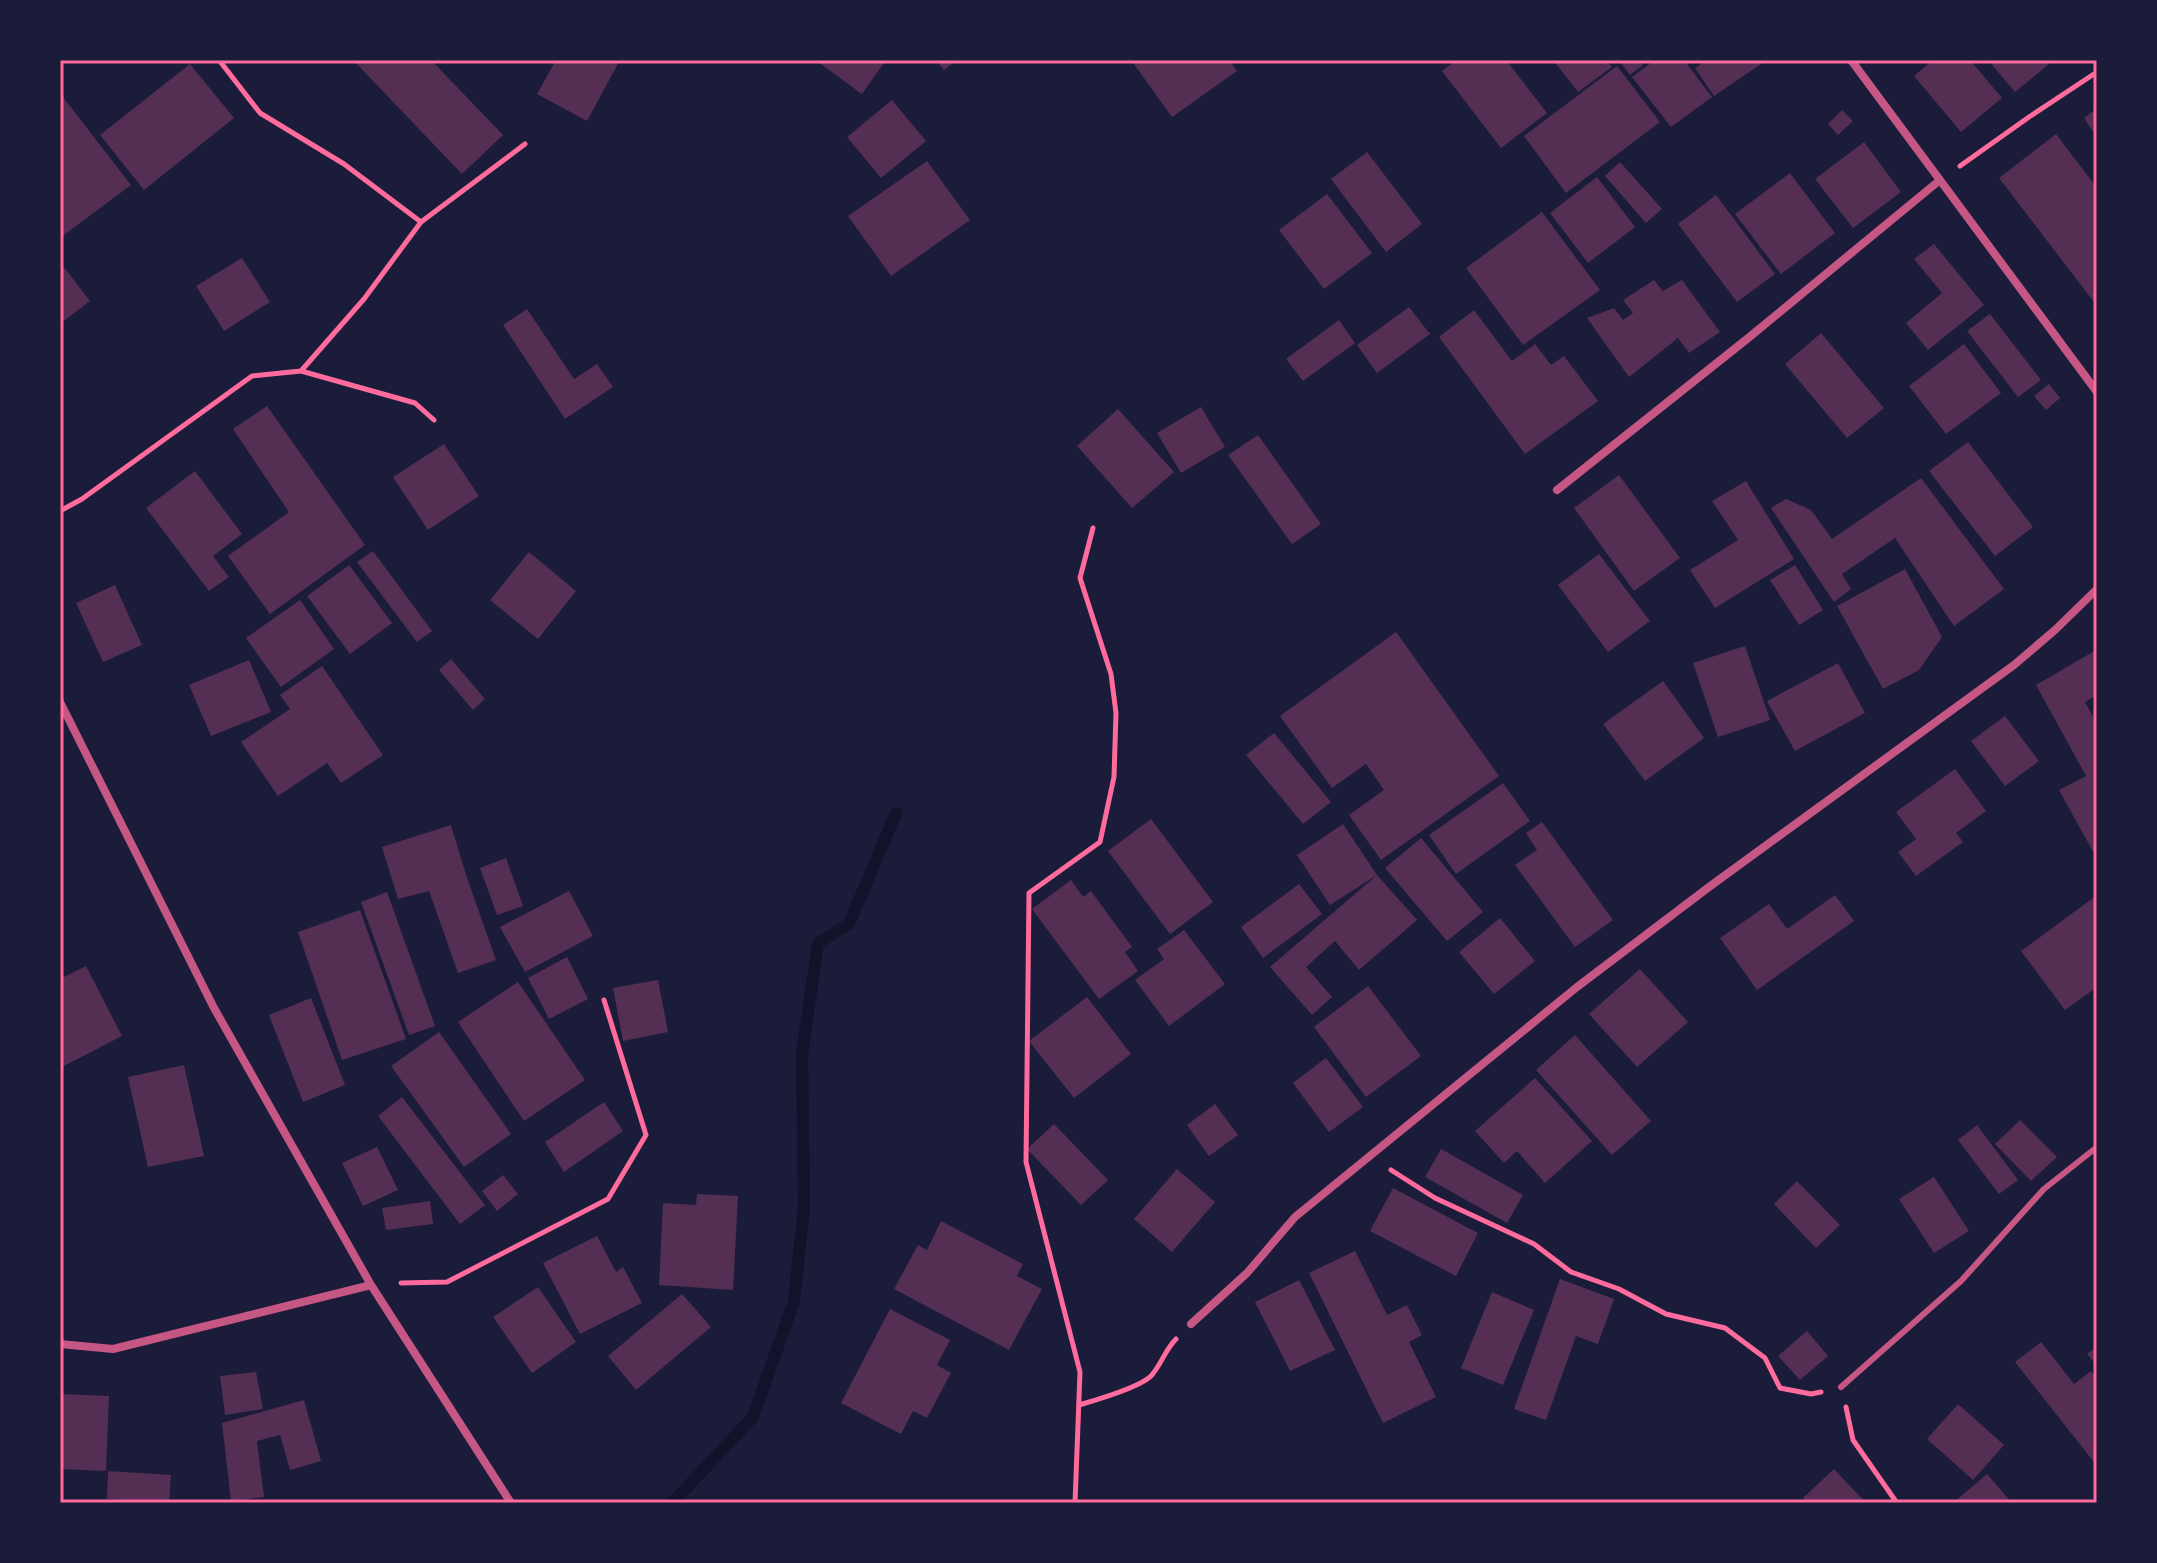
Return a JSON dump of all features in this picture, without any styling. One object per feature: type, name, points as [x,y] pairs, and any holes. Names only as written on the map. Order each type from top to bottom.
[{"type":"street","points":[[1851,60],[2097,392]]},
{"type":"street","points":[[1557,490],[1940,180]]},
{"type":"street","points":[[1191,1324],[1247,1273],[1295,1217],[1577,987],[2014,665],[2097,589]]},
{"type":"street","points":[[60,702],[214,1008],[371,1285],[511,1503]]},
{"type":"street","points":[[60,1344],[113,1349],[371,1285]]},
{"type":"lane","points":[[1841,1387],[1961,1281],[2044,1189],[2097,1147]]},
{"type":"path","points":[[219,60],[260,113],[344,164],[421,222]]},
{"type":"path","points":[[1940,180],[2097,72]]},
{"type":"path","points":[[301,371],[364,299],[421,222],[525,144]]},
{"type":"path","points":[[60,511],[82,499],[252,376],[301,371],[415,403],[434,420]]},
{"type":"path","points":[[1075,1503],[1080,1372],[1026,1162],[1029,893],[1100,842],[1114,777],[1116,713],[1111,674],[1080,578],[1093,528]]},
{"type":"path","points":[[371,1285],[447,1282],[608,1199],[646,1135],[604,1000]]},
{"type":"path","points":[[1370,1156],[1435,1198],[1534,1244],[1571,1272],[1619,1289],[1666,1314],[1725,1328],[1765,1358],[1780,1388],[1811,1394],[1841,1387],[1853,1440],[1897,1503]]},
{"type":"path","points":[[1079,1405],[1108,1397],[1149,1378],[1169,1346],[1191,1324]]},
{"type":"building","points":[[353,60],[431,60],[503,135],[462,174]]},
{"type":"building","points":[[556,60],[620,60],[587,121],[537,94]]},
{"type":"building","points":[[886,60],[862,94],[818,62]]},
{"type":"building","points":[[936,60],[957,60],[944,70]]},
{"type":"building","points":[[1131,60],[1229,60],[1237,71],[1172,117]]},
{"type":"building","points":[[1457,60],[1506,60],[1547,113],[1501,148],[1442,71]]},
{"type":"building","points":[[1553,60],[1606,60],[1612,67],[1578,92]]},
{"type":"building","points":[[1619,60],[1639,60],[1643,65],[1630,75]]},
{"type":"building","points":[[1655,60],[1684,60],[1712,97],[1671,127],[1632,77]]},
{"type":"building","points":[[1707,60],[1767,60],[1714,96],[1695,68]]},
{"type":"building","points":[[1933,60],[1970,60],[2002,98],[1961,132],[1914,76]]},
{"type":"building","points":[[1988,60],[2054,60],[2015,92]]},
{"type":"building","points":[[190,64],[234,118],[144,190],[100,135]]},
{"type":"building","points":[[1617,66],[1660,122],[1566,193],[1524,136]]},
{"type":"building","points":[[60,93],[131,185],[60,238]]},
{"type":"building","points":[[892,100],[926,141],[881,178],[847,137]]},
{"type":"building","points":[[2097,108],[2097,138],[2084,118]]},
{"type":"building","points":[[1842,110],[1853,121],[1838,135],[1828,124]]},
{"type":"building","points":[[2056,134],[2097,188],[2097,306],[1999,178]]},
{"type":"building","points":[[1864,142],[1901,192],[1853,228],[1815,179]]},
{"type":"building","points":[[1367,152],[1422,224],[1386,252],[1331,179]]},
{"type":"building","points":[[927,161],[970,220],[891,276],[848,216]]},
{"type":"building","points":[[1620,162],[1662,209],[1646,223],[1605,176]]},
{"type":"building","points":[[1790,173],[1835,233],[1781,274],[1735,214]]},
{"type":"building","points":[[1597,177],[1635,227],[1588,263],[1550,213]]},
{"type":"building","points":[[1327,194],[1372,253],[1324,289],[1279,230]]},
{"type":"building","points":[[1716,195],[1775,274],[1737,302],[1678,224]]},
{"type":"building","points":[[1542,212],[1600,290],[1523,345],[1466,268]]},
{"type":"building","points":[[1934,244],[1984,305],[1928,350],[1906,323],[1942,293],[1914,259]]},
{"type":"building","points":[[242,258],[270,302],[224,331],[196,286]]},
{"type":"building","points":[[60,262],[90,301],[60,324]]},
{"type":"building","points":[[1654,280],[1663,291],[1682,280],[1720,332],[1689,353],[1678,338],[1629,377],[1587,318],[1614,308],[1623,320],[1633,313],[1623,300]]},
{"type":"building","points":[[1409,307],[1430,334],[1377,373],[1357,345]]},
{"type":"building","points":[[527,309],[574,379],[597,364],[613,387],[565,419],[503,325]]},
{"type":"building","points":[[1474,310],[1512,361],[1535,344],[1551,365],[1564,356],[1598,401],[1525,454],[1439,337]]},
{"type":"building","points":[[1990,314],[2041,380],[2018,397],[1967,331]]},
{"type":"building","points":[[1339,320],[1355,343],[1303,381],[1286,359]]},
{"type":"building","points":[[1821,333],[1884,408],[1847,438],[1785,364]]},
{"type":"building","points":[[1964,344],[2001,393],[1946,434],[1909,386]]},
{"type":"building","points":[[2049,384],[2060,398],[2046,410],[2034,396]]},
{"type":"building","points":[[267,406],[365,545],[270,614],[228,556],[289,512],[233,429]]},
{"type":"building","points":[[1201,407],[1225,447],[1181,473],[1157,433]]},
{"type":"building","points":[[1118,409],[1174,472],[1132,508],[1077,446]]},
{"type":"building","points":[[1258,435],[1321,524],[1292,544],[1228,455]]},
{"type":"building","points":[[1968,442],[2033,527],[1995,556],[1929,471]]},
{"type":"building","points":[[444,444],[479,496],[428,530],[393,477]]},
{"type":"building","points":[[195,471],[242,534],[213,556],[229,577],[209,591],[146,508]]},
{"type":"building","points":[[1619,475],[1680,558],[1634,591],[1574,508]]},
{"type":"building","points":[[1921,478],[2004,589],[1954,626],[1895,538],[1842,574],[1851,589],[1834,602],[1771,508],[1786,499],[1811,510],[1832,539]]},
{"type":"building","points":[[1746,481],[1794,559],[1715,608],[1690,570],[1738,540],[1712,501]]},
{"type":"building","points":[[373,551],[432,631],[417,642],[357,562]]},
{"type":"building","points":[[529,552],[576,591],[538,639],[490,600]]},
{"type":"building","points":[[1599,554],[1650,621],[1608,652],[1558,585]]},
{"type":"building","points":[[349,565],[392,623],[350,654],[307,596]]},
{"type":"building","points":[[1795,565],[1823,610],[1799,625],[1770,580]]},
{"type":"building","points":[[1905,569],[1942,637],[1919,670],[1883,689],[1837,606]]},
{"type":"building","points":[[115,585],[142,645],[103,662],[76,603]]},
{"type":"building","points":[[300,600],[334,649],[281,687],[246,638]]},
{"type":"building","points":[[1396,632],[1499,776],[1381,860],[1349,815],[1384,790],[1366,764],[1332,788],[1280,716]]},
{"type":"building","points":[[1745,646],[1770,720],[1718,737],[1693,663]]},
{"type":"building","points":[[2096,650],[2097,695],[2085,702],[2097,724],[2097,859],[2059,790],[2086,776],[2036,685]]},
{"type":"building","points":[[451,659],[485,699],[473,710],[439,670]]},
{"type":"building","points":[[249,660],[271,712],[211,736],[189,685]]},
{"type":"building","points":[[1838,663],[1865,713],[1795,751],[1767,701]]},
{"type":"building","points":[[322,666],[383,755],[341,783],[327,763],[278,796],[241,742],[290,709],[280,695]]},
{"type":"building","points":[[1663,681],[1704,738],[1645,781],[1603,724]]},
{"type":"building","points":[[2005,716],[2039,761],[2005,786],[1971,741]]},
{"type":"building","points":[[1274,733],[1331,802],[1303,824],[1246,755]]},
{"type":"building","points":[[1955,769],[1986,811],[1956,833],[1963,842],[1916,876],[1898,852],[1916,839],[1896,812]]},
{"type":"building","points":[[1503,783],[1530,821],[1456,874],[1429,835]]},
{"type":"building","points":[[1151,819],[1213,902],[1170,934],[1108,851]]},
{"type":"building","points":[[1542,822],[1613,920],[1575,947],[1515,865],[1537,850],[1526,833]]},
{"type":"building","points":[[1343,824],[1377,875],[1330,905],[1297,855]]},
{"type":"building","points":[[451,825],[496,960],[458,973],[429,891],[398,899],[382,847]]},
{"type":"building","points":[[1421,838],[1483,912],[1447,941],[1385,868]]},
{"type":"building","points":[[506,858],[523,906],[497,915],[480,868]]},
{"type":"building","points":[[1377,875],[1417,920],[1359,970],[1335,941],[1306,967],[1332,997],[1312,1015],[1270,967]]},
{"type":"building","points":[[1071,880],[1083,897],[1091,891],[1132,947],[1125,952],[1138,971],[1099,999],[1032,909]]},
{"type":"building","points":[[1299,884],[1322,914],[1263,958],[1241,927]]},
{"type":"building","points":[[569,891],[593,936],[525,972],[500,927]]},
{"type":"building","points":[[387,892],[435,1026],[409,1035],[361,902]]},
{"type":"building","points":[[1835,895],[1854,921],[1757,990],[1720,938],[1769,904],[1787,929]]},
{"type":"building","points":[[2097,895],[2097,987],[2065,1010],[2021,951]]},
{"type":"building","points":[[360,910],[406,1039],[342,1060],[298,932]]},
{"type":"building","points":[[1500,918],[1535,961],[1494,994],[1459,952]]},
{"type":"building","points":[[1184,930],[1225,984],[1169,1026],[1135,980],[1164,959],[1157,949]]},
{"type":"building","points":[[567,957],[588,999],[549,1019],[528,978]]},
{"type":"building","points":[[86,966],[122,1036],[60,1068],[60,979]]},
{"type":"building","points":[[1640,969],[1688,1022],[1637,1067],[1589,1014]]},
{"type":"building","points":[[658,980],[668,1032],[623,1041],[613,988]]},
{"type":"building","points":[[518,982],[585,1080],[524,1121],[458,1022]]},
{"type":"building","points":[[1368,986],[1421,1056],[1366,1097],[1314,1027]]},
{"type":"building","points":[[1087,997],[1131,1054],[1074,1098],[1029,1041]]},
{"type":"building","points":[[311,998],[345,1085],[303,1102],[269,1015]]},
{"type":"building","points":[[439,1032],[511,1134],[464,1167],[391,1066]]},
{"type":"building","points":[[1575,1035],[1651,1121],[1612,1155],[1536,1070]]},
{"type":"building","points":[[1326,1058],[1363,1107],[1329,1132],[1293,1083]]},
{"type":"building","points":[[184,1065],[204,1156],[148,1167],[128,1077]]},
{"type":"building","points":[[1535,1078],[1592,1141],[1545,1183],[1517,1151],[1504,1163],[1475,1131]]},
{"type":"building","points":[[402,1097],[485,1205],[460,1224],[378,1116]]},
{"type":"building","points":[[604,1102],[623,1131],[564,1172],[545,1142]]},
{"type":"building","points":[[1215,1104],[1238,1135],[1209,1156],[1187,1125]]},
{"type":"building","points":[[2020,1120],[2057,1157],[2031,1181],[1995,1144]]},
{"type":"building","points":[[1054,1124],[1108,1180],[1081,1205],[1027,1149]]},
{"type":"building","points":[[1977,1125],[2018,1180],[1999,1194],[1958,1140]]},
{"type":"building","points":[[377,1147],[398,1190],[363,1206],[342,1163]]},
{"type":"building","points":[[1441,1149],[1523,1195],[1507,1223],[1425,1177]]},
{"type":"building","points":[[1177,1169],[1215,1202],[1172,1252],[1134,1219]]},
{"type":"building","points":[[503,1175],[518,1194],[497,1211],[482,1191]]},
{"type":"building","points":[[1934,1177],[1969,1231],[1934,1253],[1899,1199]]},
{"type":"building","points":[[1797,1181],[1840,1225],[1816,1248],[1774,1204]]},
{"type":"building","points":[[1393,1188],[1478,1233],[1456,1276],[1370,1231]]},
{"type":"building","points":[[697,1194],[738,1196],[733,1290],[659,1285],[663,1203],[696,1205]]},
{"type":"building","points":[[430,1201],[433,1224],[386,1230],[382,1208]]},
{"type":"building","points":[[941,1221],[1023,1264],[1017,1276],[1042,1289],[1009,1350],[894,1289],[918,1245],[927,1250]]},
{"type":"building","points":[[597,1236],[616,1272],[623,1267],[642,1303],[580,1334],[543,1263]]},
{"type":"building","points":[[1355,1251],[1387,1315],[1407,1305],[1422,1335],[1409,1342],[1436,1397],[1383,1423],[1309,1273]]},
{"type":"building","points":[[1560,1279],[1614,1299],[1598,1344],[1576,1336],[1546,1420],[1514,1409]]},
{"type":"building","points":[[1299,1280],[1335,1350],[1290,1371],[1255,1302]]},
{"type":"building","points":[[538,1287],[576,1342],[532,1373],[493,1317]]},
{"type":"building","points":[[1492,1292],[1534,1310],[1503,1385],[1461,1368]]},
{"type":"building","points":[[682,1294],[711,1327],[636,1390],[608,1356]]},
{"type":"building","points":[[890,1309],[950,1340],[937,1365],[951,1373],[927,1418],[913,1411],[901,1434],[841,1403]]},
{"type":"building","points":[[1807,1331],[1828,1356],[1800,1380],[1778,1356]]},
{"type":"building","points":[[2041,1342],[2074,1384],[2091,1371],[2097,1378],[2097,1466],[2015,1362]]},
{"type":"building","points":[[2097,1346],[2097,1366],[2087,1354]]},
{"type":"building","points":[[256,1372],[263,1409],[225,1415],[220,1376]]},
{"type":"building","points":[[60,1394],[109,1396],[106,1471],[60,1469]]},
{"type":"building","points":[[304,1400],[321,1461],[290,1470],[280,1435],[257,1441],[264,1497],[231,1501],[222,1423]]},
{"type":"building","points":[[1958,1404],[2004,1445],[1973,1480],[1927,1439]]},
{"type":"building","points":[[1834,1469],[1866,1503],[1808,1503],[1803,1498]]},
{"type":"building","points":[[108,1471],[171,1475],[169,1503],[107,1499]]},
{"type":"building","points":[[1987,1474],[2012,1503],[1953,1503]]},
{"type":"waterway","points":[[670,1503],[753,1417],[794,1301],[804,1207],[802,1054],[818,943],[849,924],[896,813]]}]
